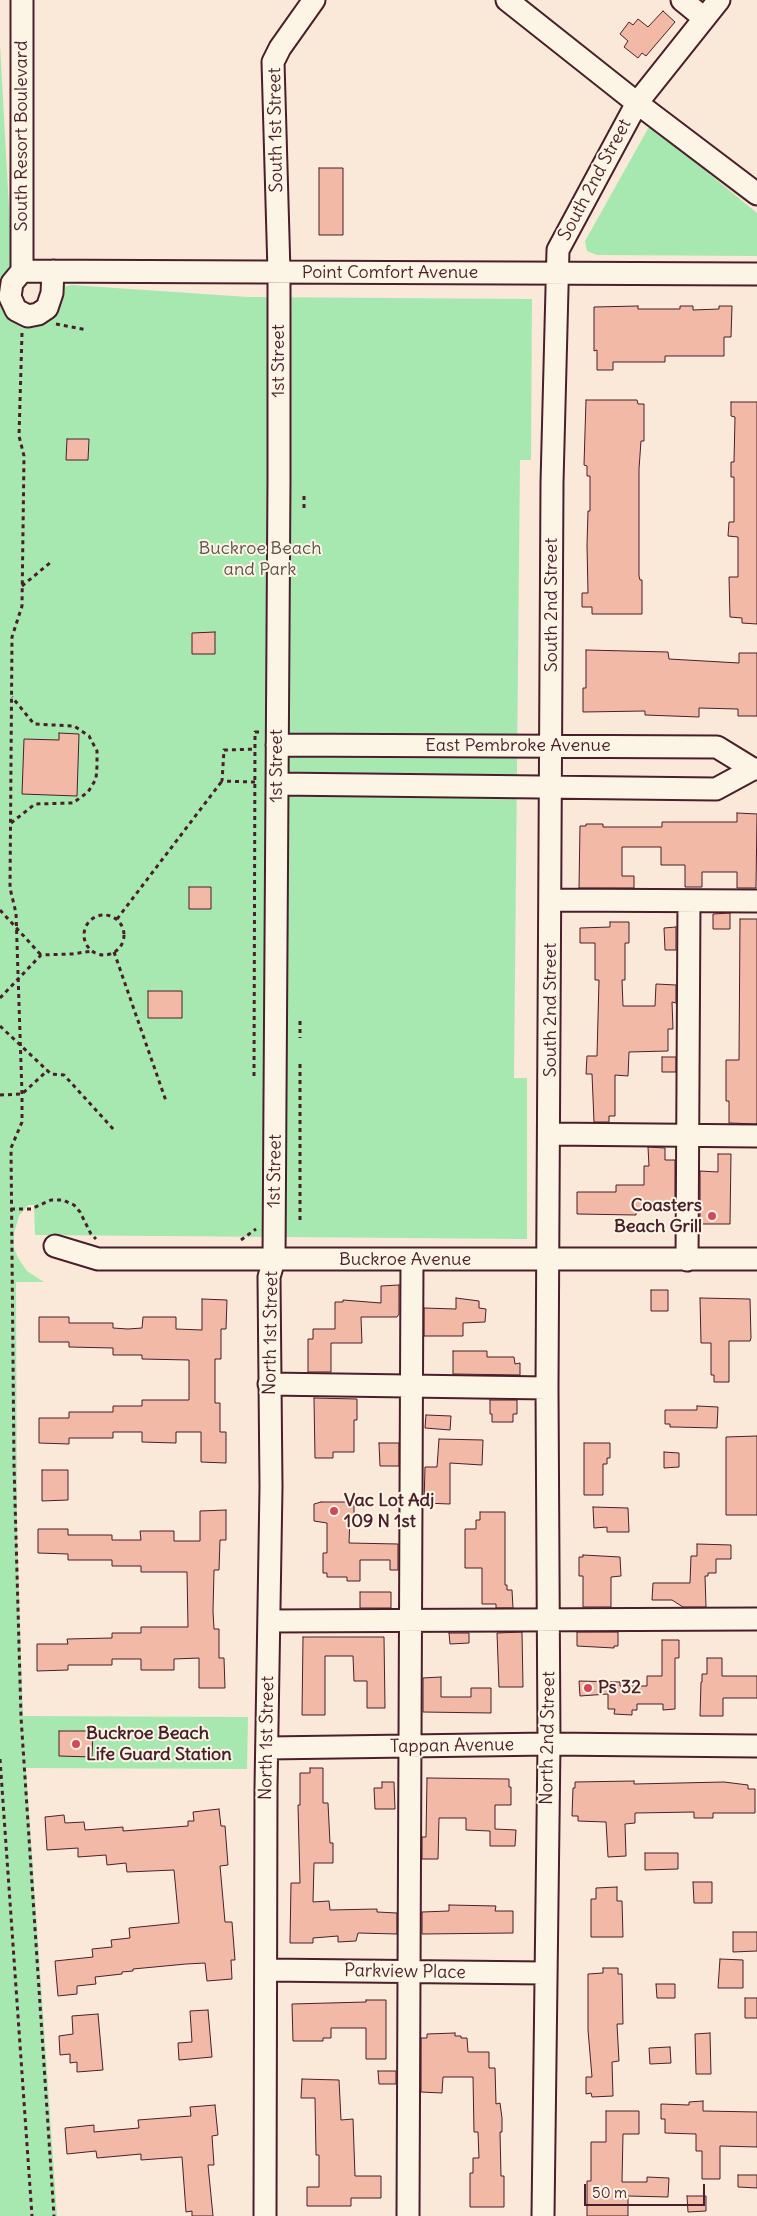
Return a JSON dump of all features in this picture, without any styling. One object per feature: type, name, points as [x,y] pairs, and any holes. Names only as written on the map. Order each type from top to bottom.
[{"type":"street","name":"South Resort Boulevard","points":[[22,0],[22,271]]},
{"type":"street","name":"South 1st Street","points":[[279,272],[273,62],[280,48],[314,0]]},
{"type":"street","points":[[507,0],[637,103],[757,194]]},
{"type":"street","points":[[682,0],[704,18]]},
{"type":"street","name":"South 2nd Street","points":[[550,1260],[552,483],[558,250],[637,103],[719,0]]},
{"type":"street","name":"Point Comfort Avenue","points":[[22,271],[757,274]]},
{"type":"street","points":[[22,271],[12,283],[10,297],[16,310],[28,316],[38,314],[47,308],[52,293],[53,271]]},
{"type":"street","name":"1st Street","points":[[274,1260],[277,784],[272,739],[279,272]]},
{"type":"street","name":"East Pembroke Avenue","points":[[272,739],[551,746],[717,747],[755,769]]},
{"type":"street","name":"East Pembroke Avenue","points":[[277,784],[716,789],[755,769]]},
{"type":"street","points":[[551,900],[757,901]]},
{"type":"street","points":[[687,1260],[689,901]]},
{"type":"street","points":[[550,1134],[757,1136]]},
{"type":"street","name":"Buckroe Avenue","points":[[55,1246],[98,1258],[757,1260]]},
{"type":"street","name":"North 1st Street","points":[[265,2216],[271,1487],[269,1277],[274,1260]]},
{"type":"street","points":[[408,2216],[412,1260]]},
{"type":"street","name":"North 2nd Street","points":[[543,2216],[544,1973],[549,1744],[547,1388],[550,1260]]},
{"type":"street","points":[[269,1384],[547,1388]]},
{"type":"street","points":[[269,1621],[757,1619]]},
{"type":"street","name":"Tappan Avenue","points":[[268,1748],[549,1744],[757,1746]]},
{"type":"street","name":"Parkview Place","points":[[266,1970],[544,1973]]},
{"type":"path","points":[[55,318],[52,322],[88,330]]},
{"type":"path","points":[[27,330],[23,329],[19,436],[24,456],[22,606],[12,637],[10,888],[16,913],[17,929],[22,1094],[22,1122],[11,1148],[14,1466],[21,1721],[54,2216]]},
{"type":"path","points":[[304,496],[304,510]]},
{"type":"path","points":[[22,586],[51,562]]},
{"type":"path","points":[[10,823],[35,804],[73,803],[88,792],[96,779],[97,766],[97,750],[89,736],[74,726],[34,724],[12,696]]},
{"type":"path","points":[[254,1076],[255,732],[272,739]]},
{"type":"path","points":[[116,919],[222,781],[224,750],[256,749]]},
{"type":"path","points":[[222,781],[255,782]]},
{"type":"path","points":[[0,910],[41,955]]},
{"type":"path","points":[[107,915],[116,919],[123,928],[124,938],[120,948],[114,952],[101,955],[92,951],[85,943],[84,932],[88,923],[97,916],[107,915]]},
{"type":"path","points":[[0,998],[41,955],[92,951]]},
{"type":"path","points":[[114,952],[166,1101]]},
{"type":"path","points":[[300,1021],[300,1038]]},
{"type":"path","points":[[0,1026],[20,1042],[51,1074],[64,1074],[115,1131]]},
{"type":"path","points":[[300,1064],[300,1220]]},
{"type":"path","points":[[0,1095],[22,1094],[48,1070]]},
{"type":"path","points":[[11,1208],[31,1209],[52,1200],[63,1200],[74,1205],[80,1212],[91,1234],[99,1241]]},
{"type":"path","points":[[237,1241],[244,1239],[256,1228]]},
{"type":"path","points":[[0,1759],[32,2216]]},
{"type":"green space","name":"Buckroe Beach and Park","points":[[0,44],[12,263],[4,286],[16,321],[62,287],[72,285],[248,297],[532,299],[531,460],[520,460],[514,1078],[527,1078],[527,1239],[35,1235],[34,1205],[28,1205],[19,1216],[14,1233],[14,1248],[18,1258],[27,1271],[44,1282],[16,1282],[17,1537],[23,1716],[248,1717],[247,1769],[26,1768],[57,2216],[0,2216]]},
{"type":"green space","points":[[650,125],[757,213],[757,256],[597,255],[587,251],[585,241]]},
{"type":"building","points":[[663,11],[675,22],[646,56],[642,53],[638,58],[624,47],[628,41],[620,34],[629,22],[633,25],[638,19],[648,27]]},
{"type":"building","points":[[319,168],[343,168],[343,235],[319,235]]},
{"type":"building","points":[[638,306],[638,309],[680,309],[680,306],[693,306],[693,310],[719,309],[719,306],[732,306],[731,337],[724,337],[724,356],[665,356],[665,362],[613,362],[613,370],[597,370],[597,350],[594,351],[594,307]]},
{"type":"building","points":[[586,400],[637,400],[638,404],[644,404],[644,441],[641,441],[639,469],[639,576],[640,580],[642,580],[642,614],[592,614],[592,607],[582,607],[582,593],[588,593],[587,545],[588,511],[590,511],[590,476],[587,476],[587,466],[584,465]]},
{"type":"building","points":[[731,402],[757,402],[757,624],[742,623],[742,618],[730,617],[729,577],[738,577],[738,537],[728,536],[729,522],[734,522],[734,477],[731,477],[731,462],[734,462],[735,417],[731,416]]},
{"type":"building","points":[[67,439],[89,439],[88,460],[66,460]]},
{"type":"building","points":[[215,632],[215,654],[192,654],[192,633]]},
{"type":"building","points":[[586,650],[668,652],[669,659],[739,663],[739,653],[757,653],[757,716],[738,716],[738,709],[699,708],[699,717],[645,715],[645,711],[583,712],[583,688],[586,688]]},
{"type":"building","points":[[59,733],[79,734],[77,796],[22,794],[24,739],[59,740]]},
{"type":"building","points":[[737,813],[757,814],[756,888],[737,888],[737,872],[702,872],[702,887],[685,887],[685,865],[661,865],[661,847],[622,847],[622,876],[634,876],[634,888],[579,888],[580,826],[603,824],[603,827],[662,827],[662,822],[737,822]]},
{"type":"building","points":[[189,887],[211,887],[211,909],[189,909]]},
{"type":"building","points":[[730,913],[730,929],[713,929],[713,914]]},
{"type":"building","points":[[740,919],[757,919],[757,1124],[729,1123],[729,1101],[726,1101],[726,1060],[739,1060]]},
{"type":"building","points":[[610,922],[629,922],[629,943],[625,943],[625,980],[622,980],[623,1006],[655,1006],[656,984],[676,985],[676,1003],[672,1002],[673,1029],[668,1029],[668,1051],[629,1052],[628,1076],[615,1075],[615,1116],[609,1116],[609,1122],[594,1122],[592,1074],[586,1074],[587,1056],[597,1056],[599,980],[595,980],[595,943],[580,943],[580,928],[610,927]]},
{"type":"building","points":[[676,927],[676,950],[665,950],[664,928]]},
{"type":"building","points":[[148,991],[182,991],[182,1018],[148,1018]]},
{"type":"building","points":[[662,1057],[676,1057],[676,1072],[662,1072]]},
{"type":"building","points":[[648,1147],[665,1148],[665,1160],[675,1160],[675,1210],[636,1210],[636,1215],[577,1214],[577,1192],[616,1192],[616,1185],[644,1185],[644,1166],[649,1166]]},
{"type":"building","points":[[718,1154],[731,1154],[730,1224],[700,1224],[700,1171],[718,1172]]},
{"type":"building","points":[[399,1285],[399,1314],[397,1317],[361,1317],[362,1343],[331,1343],[331,1372],[308,1372],[308,1339],[313,1339],[313,1329],[335,1329],[335,1302],[343,1302],[343,1300],[381,1303],[381,1286]]},
{"type":"building","points":[[651,1290],[668,1290],[668,1311],[651,1311]]},
{"type":"building","points":[[456,1298],[479,1301],[479,1308],[486,1309],[485,1322],[463,1323],[463,1336],[424,1336],[424,1308],[456,1309]]},
{"type":"building","points":[[700,1298],[750,1299],[751,1338],[750,1341],[729,1341],[729,1382],[714,1382],[714,1375],[711,1375],[711,1343],[701,1343]]},
{"type":"building","points":[[202,1299],[227,1300],[226,1329],[221,1329],[221,1359],[215,1359],[215,1403],[220,1403],[220,1432],[226,1432],[226,1463],[201,1462],[201,1432],[176,1432],[176,1443],[142,1442],[142,1432],[113,1432],[113,1438],[69,1438],[69,1444],[39,1443],[39,1418],[69,1418],[69,1412],[113,1412],[113,1406],[142,1406],[142,1400],[189,1400],[189,1360],[142,1359],[142,1355],[113,1355],[113,1348],[69,1347],[69,1342],[39,1342],[39,1317],[69,1317],[69,1323],[113,1323],[113,1328],[128,1329],[142,1328],[143,1317],[176,1317],[176,1329],[202,1330]]},
{"type":"building","points":[[453,1351],[487,1351],[487,1357],[514,1357],[515,1364],[520,1363],[520,1375],[453,1374]]},
{"type":"building","points":[[314,1398],[357,1399],[357,1420],[354,1420],[354,1452],[333,1452],[333,1458],[315,1458]]},
{"type":"building","points":[[490,1400],[517,1400],[517,1414],[513,1414],[513,1422],[492,1422]]},
{"type":"building","points":[[697,1406],[718,1407],[717,1428],[670,1427],[670,1424],[665,1424],[665,1410],[697,1410]]},
{"type":"building","points":[[426,1415],[451,1416],[450,1430],[425,1428]]},
{"type":"building","points":[[757,1436],[757,1515],[726,1515],[726,1437]]},
{"type":"building","points":[[439,1439],[483,1440],[482,1465],[450,1463],[450,1504],[424,1503],[425,1467],[437,1467]]},
{"type":"building","points":[[379,1443],[399,1443],[399,1466],[380,1466]]},
{"type":"building","points":[[584,1443],[610,1443],[610,1458],[607,1458],[607,1464],[603,1464],[603,1495],[584,1495]]},
{"type":"building","points":[[664,1452],[679,1453],[679,1467],[664,1468]]},
{"type":"building","points":[[42,1470],[68,1470],[68,1500],[42,1501]]},
{"type":"building","points":[[321,1502],[350,1502],[350,1505],[354,1504],[354,1518],[350,1518],[349,1543],[398,1544],[398,1570],[390,1570],[390,1560],[360,1560],[360,1581],[347,1581],[347,1577],[327,1577],[327,1573],[323,1573],[323,1553],[327,1553],[327,1523],[314,1521],[314,1504]]},
{"type":"building","points":[[593,1507],[628,1508],[629,1532],[607,1532],[607,1527],[594,1528]]},
{"type":"building","points":[[226,1510],[226,1540],[220,1540],[219,1570],[214,1570],[213,1611],[214,1629],[219,1629],[219,1658],[224,1658],[225,1688],[199,1688],[199,1658],[174,1659],[174,1670],[141,1670],[141,1659],[112,1659],[112,1665],[68,1665],[68,1670],[37,1671],[37,1644],[68,1644],[67,1639],[112,1638],[112,1633],[141,1633],[141,1627],[188,1627],[187,1572],[141,1572],[141,1566],[112,1566],[112,1560],[68,1560],[68,1554],[38,1553],[38,1529],[68,1529],[68,1535],[112,1535],[112,1540],[141,1540],[140,1531],[174,1531],[174,1541],[200,1541],[200,1511]]},
{"type":"building","points":[[480,1512],[505,1512],[505,1585],[507,1585],[507,1590],[512,1590],[513,1608],[496,1608],[496,1604],[482,1604],[482,1568],[465,1568],[465,1529],[476,1529],[476,1520],[480,1520]]},
{"type":"building","points":[[697,1544],[731,1545],[731,1559],[716,1559],[716,1573],[708,1573],[708,1576],[705,1576],[706,1607],[683,1607],[672,1600],[652,1600],[653,1583],[690,1583],[691,1556],[697,1556]]},
{"type":"building","points":[[583,1555],[620,1557],[621,1576],[611,1577],[611,1607],[583,1607],[583,1576],[579,1576],[579,1557],[583,1557]]},
{"type":"building","points":[[360,1592],[391,1592],[391,1608],[360,1608]]},
{"type":"building","points":[[522,1632],[523,1687],[499,1687],[497,1633]]},
{"type":"building","points":[[577,1632],[618,1632],[618,1646],[614,1646],[614,1648],[577,1646]]},
{"type":"building","points":[[449,1633],[469,1633],[469,1643],[450,1644]]},
{"type":"building","points":[[303,1637],[384,1637],[385,1708],[367,1708],[367,1681],[354,1681],[353,1656],[325,1656],[325,1715],[302,1715]]},
{"type":"building","points":[[662,1640],[679,1640],[679,1658],[675,1658],[675,1709],[663,1710],[663,1704],[637,1704],[637,1710],[632,1710],[632,1715],[614,1714],[615,1709],[608,1709],[608,1694],[580,1696],[579,1681],[620,1682],[620,1686],[647,1686],[647,1676],[662,1676]]},
{"type":"building","points":[[707,1658],[722,1658],[722,1676],[757,1676],[757,1698],[723,1698],[723,1716],[700,1716],[701,1682],[702,1674],[707,1674]]},
{"type":"building","points":[[441,1677],[441,1697],[471,1697],[471,1688],[491,1688],[491,1713],[423,1712],[423,1678]]},
{"type":"building","name":"Buckroe Beach Life Guard Station","points":[[59,1731],[93,1731],[92,1757],[59,1756]]},
{"type":"building","points":[[310,1768],[323,1768],[323,1803],[328,1803],[330,1843],[333,1843],[333,1863],[314,1863],[313,1902],[329,1901],[330,1910],[377,1909],[377,1912],[397,1913],[397,1934],[358,1933],[356,1941],[338,1942],[338,1936],[313,1938],[313,1943],[290,1943],[291,1883],[300,1883],[298,1805],[300,1805],[300,1773],[310,1773]]},
{"type":"building","points":[[427,1778],[509,1779],[511,1805],[495,1805],[495,1829],[516,1830],[515,1846],[490,1846],[490,1831],[466,1830],[466,1818],[439,1818],[438,1859],[422,1859],[422,1837],[426,1837]]},
{"type":"building","points":[[634,1781],[634,1784],[724,1782],[748,1785],[748,1789],[755,1789],[755,1813],[713,1813],[713,1818],[694,1818],[694,1812],[635,1813],[635,1823],[625,1824],[626,1856],[608,1857],[606,1822],[578,1821],[578,1816],[572,1816],[575,1782]]},
{"type":"building","points":[[382,1782],[394,1782],[395,1809],[375,1809],[374,1788],[382,1788]]},
{"type":"building","points":[[219,1809],[221,1826],[225,1826],[228,1865],[220,1866],[225,1922],[232,1922],[235,1960],[231,1960],[232,1979],[207,1981],[205,1963],[133,1969],[133,1971],[122,1972],[122,1974],[95,1977],[96,1984],[77,1986],[77,1994],[58,1996],[55,1961],[93,1957],[92,1949],[112,1947],[111,1940],[130,1938],[129,1928],[179,1923],[174,1870],[127,1872],[126,1863],[107,1865],[106,1855],[78,1857],[78,1848],[47,1850],[45,1817],[64,1815],[65,1823],[84,1822],[85,1830],[123,1827],[123,1831],[188,1826],[188,1821],[194,1821],[193,1812]]},
{"type":"building","points":[[645,1853],[678,1853],[678,1869],[645,1870]]},
{"type":"building","points":[[693,1882],[712,1882],[712,1903],[694,1903]]},
{"type":"building","points":[[617,1887],[617,1901],[622,1901],[623,1937],[591,1937],[591,1899],[596,1899],[596,1888]]},
{"type":"building","points":[[449,1905],[496,1906],[495,1911],[513,1911],[513,1933],[422,1934],[422,1912],[449,1911]]},
{"type":"building","points":[[733,1932],[757,1932],[757,1951],[733,1952]]},
{"type":"building","points":[[720,1959],[743,1960],[743,1988],[718,1988]]},
{"type":"building","points":[[603,1968],[618,1968],[618,1974],[622,1974],[623,2024],[617,2024],[619,2061],[612,2062],[613,2096],[592,2097],[591,2093],[586,2094],[586,2077],[592,2077],[588,2030],[588,1974],[603,1973]]},
{"type":"building","points":[[656,1984],[675,1984],[675,1998],[657,1998]]},
{"type":"building","points":[[745,1998],[757,1998],[757,2018],[745,2018]]},
{"type":"building","points":[[366,2000],[386,2000],[386,2059],[366,2059],[366,2028],[331,2028],[331,2038],[323,2038],[323,2041],[293,2041],[292,2004],[366,2002]]},
{"type":"building","points":[[208,2010],[212,2057],[179,2060],[178,2043],[192,2042],[190,2011]]},
{"type":"building","points":[[98,2014],[103,2070],[77,2072],[77,2062],[70,2063],[70,2054],[60,2055],[59,2036],[73,2034],[72,2016]]},
{"type":"building","points":[[455,2033],[455,2036],[467,2038],[468,2052],[489,2052],[489,2068],[495,2068],[496,2104],[500,2103],[502,2118],[502,2132],[500,2132],[501,2176],[504,2176],[504,2207],[470,2207],[470,2173],[473,2173],[473,2158],[479,2158],[478,2132],[474,2132],[473,2077],[443,2077],[442,2093],[421,2092],[421,2038],[427,2038],[427,2034]]},
{"type":"building","points":[[710,2033],[711,2074],[696,2074],[695,2034]]},
{"type":"building","points":[[670,2047],[671,2063],[650,2064],[649,2048]]},
{"type":"building","points":[[378,2071],[396,2071],[396,2084],[379,2084]]},
{"type":"building","points":[[302,2079],[339,2080],[341,2120],[353,2119],[355,2176],[381,2176],[381,2198],[351,2198],[351,2206],[307,2206],[307,2187],[319,2187],[319,2155],[316,2155],[315,2098],[301,2098]]},
{"type":"building","points":[[703,2101],[703,2111],[757,2112],[757,2147],[720,2146],[720,2179],[702,2179],[702,2151],[696,2151],[696,2134],[665,2133],[665,2119],[661,2119],[661,2104],[689,2105],[689,2102]]},
{"type":"building","points":[[215,2105],[218,2135],[212,2136],[214,2165],[208,2165],[213,2216],[192,2216],[192,2211],[186,2212],[182,2157],[141,2160],[141,2154],[97,2158],[96,2151],[67,2154],[65,2128],[94,2125],[94,2132],[139,2128],[138,2120],[191,2116],[190,2107]]},
{"type":"building","points":[[606,2111],[639,2111],[639,2134],[623,2134],[622,2182],[647,2182],[647,2177],[669,2178],[668,2197],[628,2196],[628,2216],[587,2216],[587,2181],[591,2181],[591,2142],[606,2142]]},
{"type":"building","points":[[738,2175],[757,2175],[757,2188],[738,2187]]},
{"type":"building","points":[[687,2196],[706,2196],[706,2211],[688,2212]]},
{"type":"place","name":"Coasters Beach Grill","points":[[712,1216]]},
{"type":"place","name":"Vac Lot Adj 109 N 1st","points":[[334,1511]]},
{"type":"place","name":"Ps 32","points":[[588,1688]]},
{"type":"place","name":"Buckroe Beach Life Guard Station","points":[[76,1744]]}]
